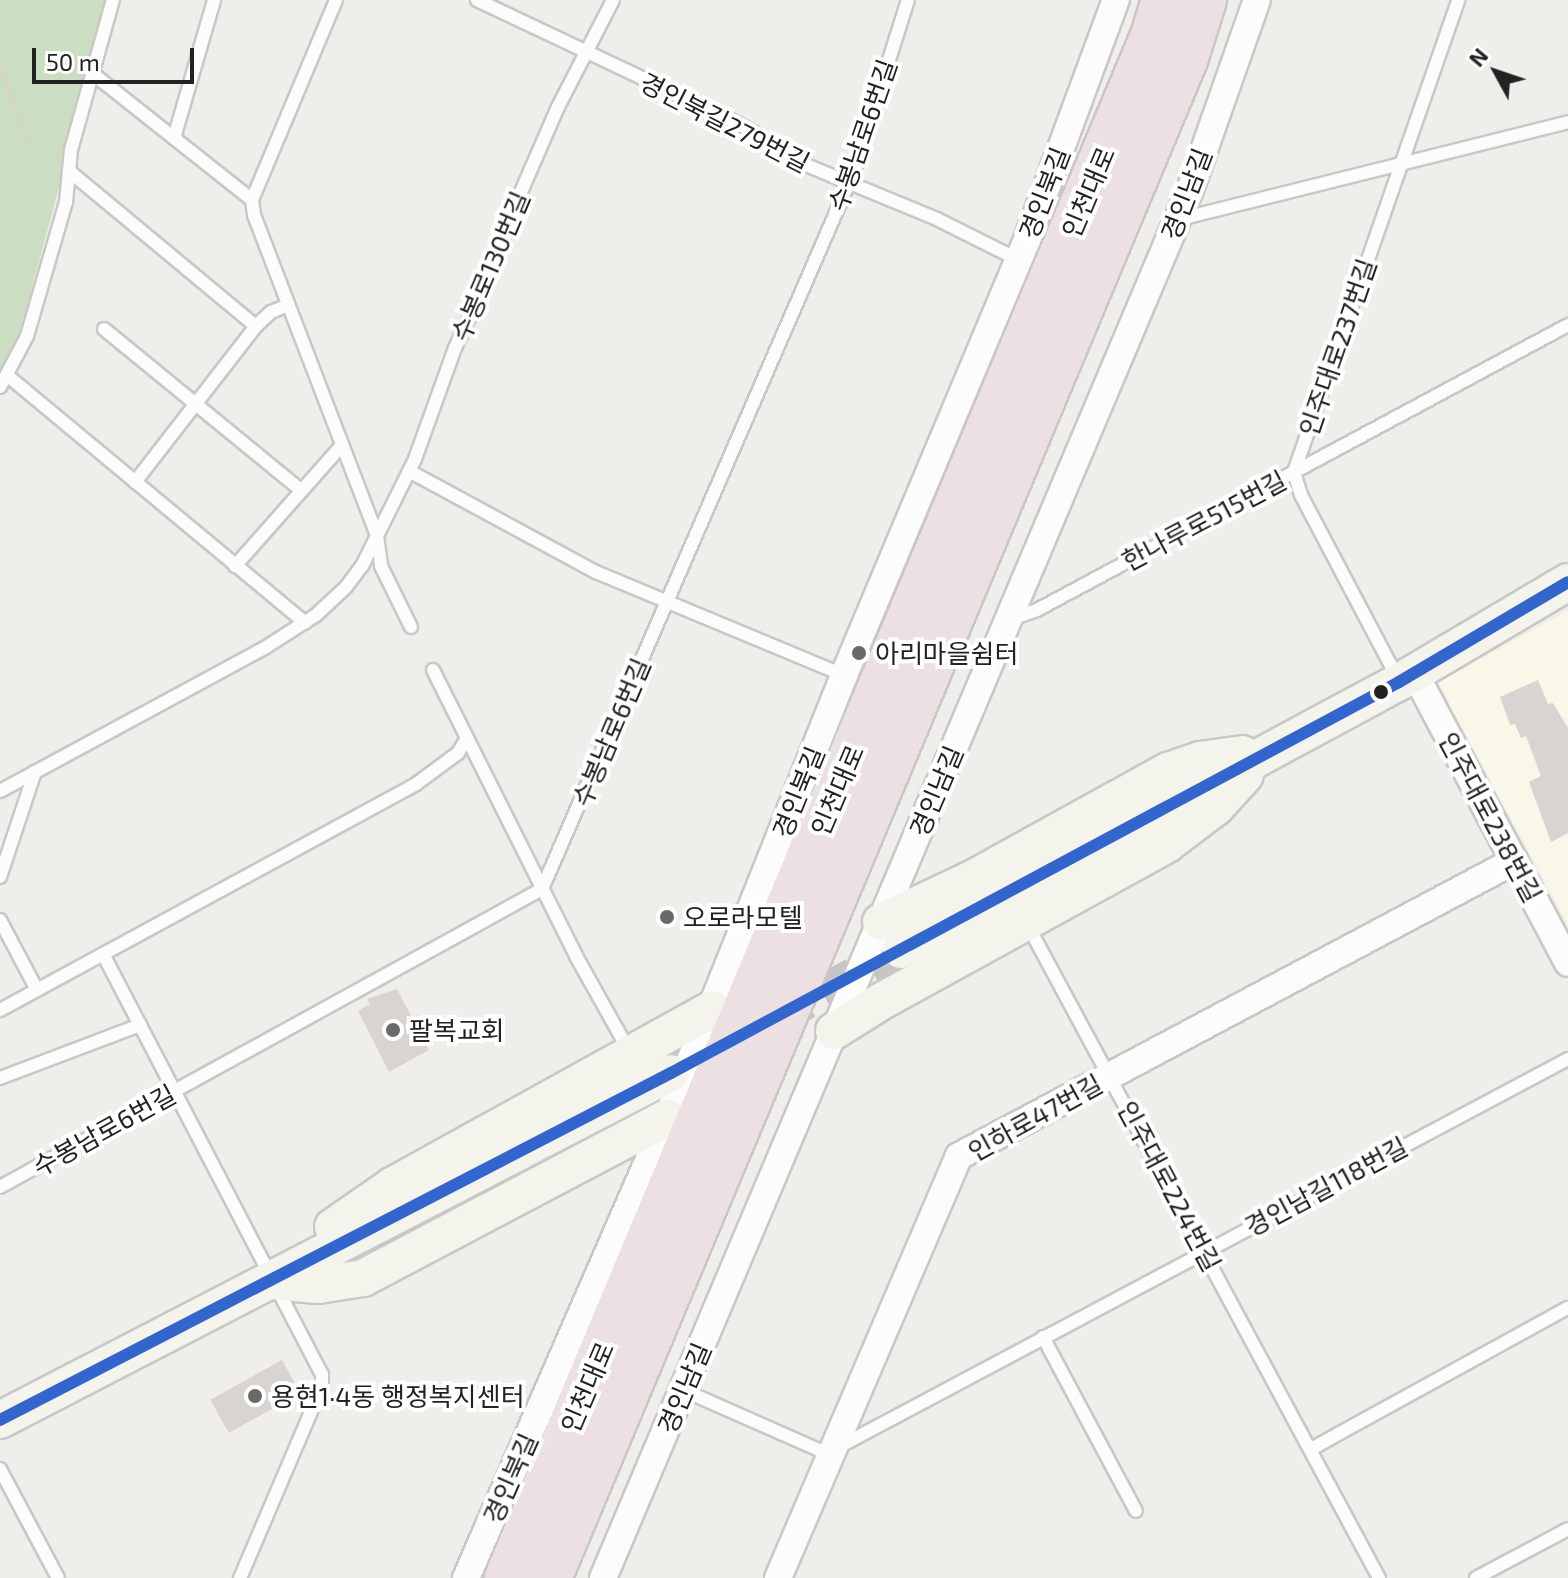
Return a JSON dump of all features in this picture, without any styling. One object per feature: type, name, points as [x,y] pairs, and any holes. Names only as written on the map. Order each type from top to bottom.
[{"type":"highway","name":"인천대로","points":[[507,1578],[1153,36],[1164,0]]},
{"type":"highway","name":"인천대로","points":[[549,1578],[1185,60],[1204,0]]},
{"type":"street","name":"경인북길","points":[[466,1578],[712,1009],[844,675],[1019,260],[1116,0]]},
{"type":"street","name":"경인남길","points":[[603,1578],[834,1031],[891,936],[1008,620],[1177,220],[1257,0]]},
{"type":"street","points":[[891,936],[974,878],[1168,771],[1200,760],[1268,750],[1407,677],[1568,582]]},
{"type":"street","name":"인주대로238번길","points":[[1407,677],[1514,861],[1568,963]]},
{"type":"street","points":[[834,1031],[880,1002],[1027,924],[1167,844],[1216,807],[1268,750]]},
{"type":"street","name":"인하로47번길","points":[[778,1578],[959,1156],[1514,861]]},
{"type":"street","points":[[271,1281],[337,1224],[392,1186],[712,1009]]},
{"type":"street","points":[[0,1420],[671,1073]]},
{"type":"street","points":[[271,1281],[318,1285],[363,1278],[667,1118]]},
{"type":"lane","points":[[113,0],[71,150],[66,202],[27,336],[4,382],[135,482],[305,623]]},
{"type":"lane","points":[[174,138],[214,0]]},
{"type":"lane","points":[[336,0],[252,200],[254,215],[377,536],[381,566],[411,627]]},
{"type":"lane","name":"경인북길279번길","points":[[477,0],[733,121],[756,134],[777,153],[937,219],[1019,260]]},
{"type":"lane","name":"수봉로130번길","points":[[0,791],[305,623],[346,587],[377,536],[409,471],[446,371],[494,265],[521,192],[613,0]]},
{"type":"lane","name":"수봉남로6번길","points":[[0,1187],[542,889],[849,182],[908,0]]},
{"type":"lane","name":"인주대로237번길","points":[[1294,472],[1458,0]]},
{"type":"lane","points":[[92,73],[252,200]]},
{"type":"lane","points":[[1177,220],[1568,122]]},
{"type":"lane","points":[[69,171],[256,326]]},
{"type":"lane","points":[[135,482],[256,326],[271,312],[288,305]]},
{"type":"lane","name":"한나루로515번길","points":[[1008,620],[1037,610],[1568,325]]},
{"type":"lane","points":[[104,329],[301,490]]},
{"type":"lane","points":[[235,566],[342,445]]},
{"type":"lane","points":[[409,471],[596,572],[844,675]]},
{"type":"lane","points":[[1294,472],[1301,495],[1407,677]]},
{"type":"lane","points":[[433,670],[542,889],[630,1053]]},
{"type":"lane","points":[[0,1010],[416,784],[458,753],[467,738]]},
{"type":"lane","points":[[0,877],[35,772]]},
{"type":"lane","points":[[0,920],[37,990]]},
{"type":"lane","name":"인주대로224번길","points":[[1027,924],[1205,1249],[1379,1578]]},
{"type":"lane","points":[[103,954],[322,1374],[322,1386],[240,1578]]},
{"type":"lane","points":[[0,1078],[140,1025]]},
{"type":"lane","name":"경인남길118번길","points":[[833,1450],[1205,1249],[1568,1059]]},
{"type":"lane","points":[[1311,1449],[1568,1308]]},
{"type":"lane","points":[[1043,1337],[1136,1511]]},
{"type":"lane","points":[[683,1390],[819,1450],[833,1450]]},
{"type":"lane","points":[[0,1469],[58,1578]]},
{"type":"lane","points":[[1476,1578],[1568,1529]]},
{"type":"path","points":[[0,68],[32,148]]},
{"type":"shaded area","points":[[1568,611],[1568,925],[1438,682]]},
{"type":"green space","points":[[0,0],[110,0],[8,376],[0,385]]},
{"type":"building","points":[[1538,680],[1548,704],[1553,703],[1568,728],[1568,833],[1551,842],[1529,782],[1541,776],[1526,736],[1521,738],[1515,724],[1510,725],[1500,697]]},
{"type":"building","name":"팔복교회","points":[[397,989],[429,1050],[389,1072],[358,1011],[370,1004],[367,999]]},
{"type":"building","name":"용현1·4동 행정복지센터","points":[[282,1360],[300,1393],[229,1433],[210,1400]]},
{"type":"tunnel","points":[[775,1018],[901,950]]},
{"type":"transit line","points":[[0,1420],[671,1073],[1399,682],[1568,582]]},
{"type":"place","name":"아리마을쉼터","points":[[859,653]]},
{"type":"place","name":"오로라모텔","points":[[667,917]]},
{"type":"place","name":"팔복교회","points":[[393,1030]]},
{"type":"place","name":"용현1·4동 행정복지센터","points":[[255,1396]]}]
